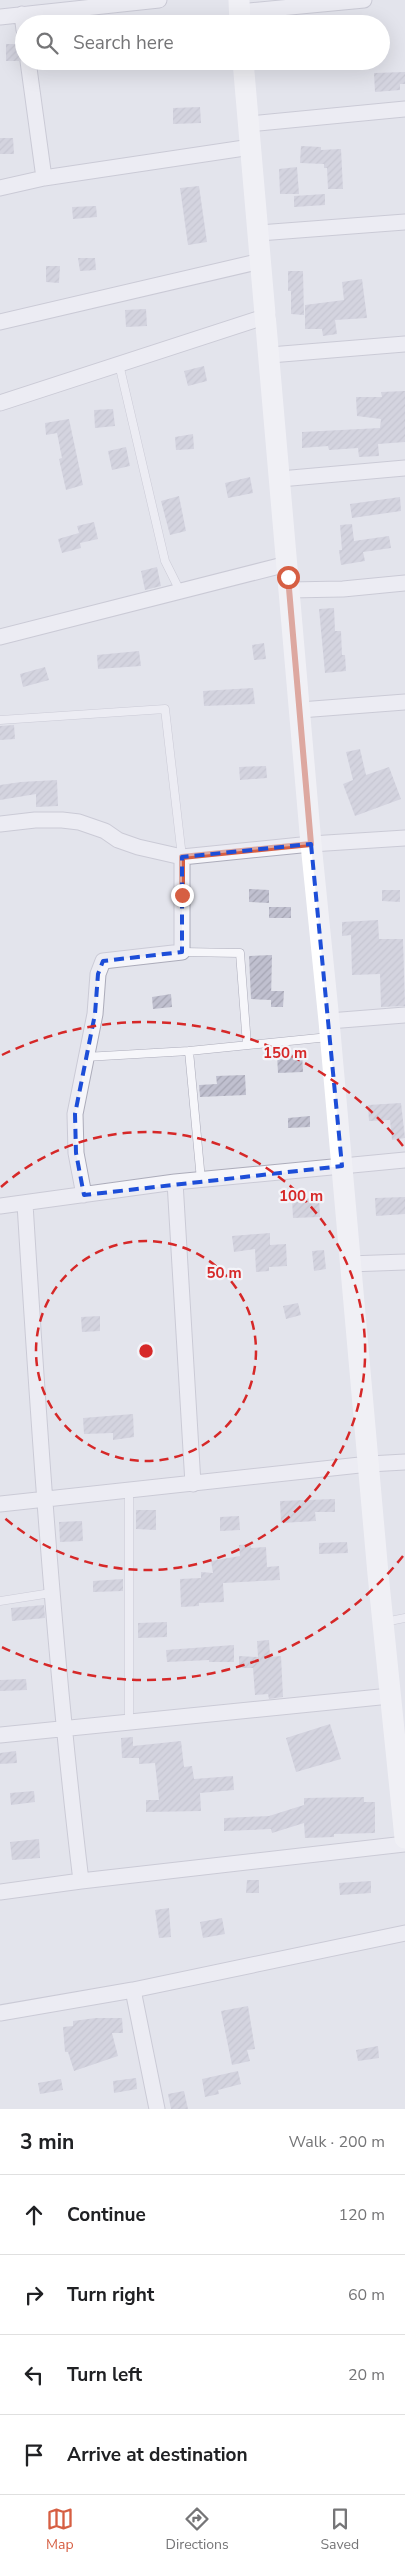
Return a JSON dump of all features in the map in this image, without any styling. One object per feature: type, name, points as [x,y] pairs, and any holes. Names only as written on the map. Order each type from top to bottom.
[{"type":"street","points":[[0,17],[159,0]]},
{"type":"street","points":[[240,12],[364,0]]},
{"type":"street","points":[[29,70],[44,178]]},
{"type":"street","points":[[244,70],[267,316],[311,844],[330,1029],[349,1264],[390,1696],[403,1799],[405,1838]]},
{"type":"street","points":[[249,124],[405,109]]},
{"type":"street","points":[[0,188],[44,178],[251,147]]},
{"type":"street","points":[[259,234],[405,222]]},
{"type":"street","points":[[0,322],[261,261]]},
{"type":"street","points":[[0,403],[267,316]]},
{"type":"street","points":[[270,355],[405,344]]},
{"type":"street","points":[[280,479],[405,468]]},
{"type":"street","points":[[0,637],[287,564]]},
{"type":"street","points":[[289,590],[343,589],[405,583]]},
{"type":"street","points":[[300,710],[405,702]]},
{"type":"street","points":[[0,824],[44,820],[79,822],[105,831],[118,840],[138,847],[182,857],[311,844],[405,838]]},
{"type":"street","points":[[84,1195],[76,1153],[75,1114],[95,1014],[98,974],[103,961],[182,952],[182,857]]},
{"type":"street","points":[[330,1029],[405,1015]]},
{"type":"street","points":[[0,1206],[174,1182],[405,1160]]},
{"type":"street","points":[[174,1182],[193,1484]]},
{"type":"street","points":[[25,1204],[43,1499],[63,1729],[81,1881]]},
{"type":"street","points":[[349,1264],[405,1262]]},
{"type":"street","points":[[0,1504],[369,1464],[405,1462]]},
{"type":"street","points":[[0,1735],[390,1696]]},
{"type":"street","points":[[0,1892],[405,1844]]},
{"type":"street","points":[[0,2013],[133,1990],[405,1933]]},
{"type":"street","points":[[133,1990],[157,2109]]},
{"type":"lane","points":[[119,364],[165,561],[180,591]]},
{"type":"lane","points":[[0,720],[166,709],[182,857]]},
{"type":"lane","points":[[182,952],[240,953],[247,1045]]},
{"type":"lane","points":[[85,1057],[189,1051],[247,1045],[330,1029]]},
{"type":"lane","points":[[189,1051],[201,1180]]},
{"type":"lane","points":[[129,1490],[130,1722]]},
{"type":"lane","points":[[0,1601],[51,1593]]},
{"type":"lane","points":[[383,1623],[405,1618]]},
{"type":"highlighted area","points":[[311,844],[342,1166],[84,1195],[76,1153],[75,1114],[95,1014],[98,974],[103,961],[182,952],[182,857]]},
{"type":"building","points":[[6,44],[15,44],[15,61],[6,61]]},
{"type":"building","points":[[405,72],[405,84],[400,84],[400,90],[375,92],[374,73]]},
{"type":"building","points":[[200,107],[201,123],[173,124],[173,108]]},
{"type":"building","points":[[0,138],[13,138],[14,154],[0,154]]},
{"type":"building","points":[[301,146],[321,147],[321,150],[341,149],[343,189],[328,189],[327,168],[324,168],[324,164],[300,163]]},
{"type":"building","points":[[297,167],[299,194],[280,194],[279,169]]},
{"type":"building","points":[[199,186],[207,242],[188,245],[180,188]]},
{"type":"building","points":[[325,194],[325,205],[294,207],[294,196]]},
{"type":"building","points":[[96,206],[97,217],[73,219],[72,207]]},
{"type":"building","points":[[78,258],[95,258],[96,270],[80,271]]},
{"type":"building","points":[[46,266],[60,266],[59,283],[46,282]]},
{"type":"building","points":[[288,271],[303,271],[304,315],[291,314],[291,291],[288,291]]},
{"type":"building","points":[[362,279],[367,318],[335,320],[337,334],[323,336],[322,329],[305,329],[305,305],[344,300],[342,282]]},
{"type":"building","points":[[146,309],[147,326],[126,327],[125,310]]},
{"type":"building","points":[[204,366],[207,381],[188,386],[184,371]]},
{"type":"building","points":[[405,391],[405,442],[378,444],[379,456],[359,457],[358,448],[329,450],[328,446],[302,448],[302,432],[380,428],[381,419],[357,416],[356,397],[382,397],[381,392]]},
{"type":"building","points":[[113,409],[115,426],[95,428],[94,410]]},
{"type":"building","points":[[69,419],[83,485],[66,490],[59,459],[62,458],[57,433],[46,435],[45,423]]},
{"type":"building","points":[[193,434],[194,449],[176,450],[175,437]]},
{"type":"building","points":[[126,447],[130,466],[112,470],[108,451]]},
{"type":"building","points":[[250,477],[253,493],[228,498],[225,483]]},
{"type":"building","points":[[179,496],[186,531],[170,535],[161,501]]},
{"type":"building","points":[[400,497],[401,511],[352,518],[350,504]]},
{"type":"building","points":[[94,522],[98,539],[80,543],[81,548],[62,553],[58,539],[79,533],[77,526]]},
{"type":"building","points":[[352,524],[354,541],[389,536],[391,548],[363,552],[365,561],[341,565],[339,550],[342,550],[340,525]]},
{"type":"building","points":[[157,567],[161,586],[145,590],[141,571]]},
{"type":"building","points":[[334,608],[335,631],[341,631],[342,655],[345,655],[346,671],[325,673],[319,609]]},
{"type":"building","points":[[264,643],[266,659],[254,660],[252,645]]},
{"type":"building","points":[[139,651],[141,666],[98,669],[97,655]]},
{"type":"building","points":[[45,667],[49,680],[23,687],[20,674]]},
{"type":"building","points":[[253,688],[255,704],[204,706],[203,691]]},
{"type":"building","points":[[14,725],[15,739],[0,740],[0,726]]},
{"type":"building","points":[[360,749],[366,775],[389,767],[401,799],[355,816],[343,784],[353,780],[346,752]]},
{"type":"building","points":[[266,766],[267,778],[240,780],[239,767]]},
{"type":"building","points":[[57,780],[58,806],[36,807],[36,794],[0,800],[0,785]]},
{"type":"building","points":[[249,889],[269,890],[269,903],[249,902]]},
{"type":"building","points":[[382,890],[400,890],[400,902],[382,901]]},
{"type":"building","points":[[269,907],[291,907],[291,918],[269,918]]},
{"type":"building","points":[[378,920],[379,939],[403,939],[405,1006],[381,1007],[380,974],[352,975],[351,935],[342,936],[342,922]]},
{"type":"building","points":[[272,955],[271,1000],[251,999],[249,956]]},
{"type":"building","points":[[271,991],[284,991],[283,1007],[271,1007]]},
{"type":"building","points":[[171,994],[172,1007],[153,1009],[152,997]]},
{"type":"building","points":[[302,1054],[303,1072],[278,1073],[277,1055]]},
{"type":"building","points":[[245,1075],[246,1095],[200,1097],[199,1085],[217,1084],[216,1076]]},
{"type":"building","points":[[401,1103],[405,1138],[392,1140],[390,1120],[369,1121],[368,1105]]},
{"type":"building","points":[[310,1116],[310,1127],[288,1128],[288,1118]]},
{"type":"building","points":[[405,1197],[405,1214],[376,1216],[375,1198]]},
{"type":"building","points":[[319,1198],[320,1217],[293,1218],[292,1199]]},
{"type":"building","points":[[270,1233],[270,1245],[286,1244],[287,1266],[269,1267],[269,1271],[256,1272],[255,1249],[234,1252],[232,1236]]},
{"type":"building","points":[[324,1250],[326,1269],[314,1271],[312,1251]]},
{"type":"building","points":[[298,1303],[301,1315],[286,1319],[283,1306]]},
{"type":"building","points":[[100,1316],[100,1331],[82,1332],[81,1317]]},
{"type":"building","points":[[133,1414],[134,1437],[113,1440],[113,1433],[84,1434],[83,1418]]},
{"type":"building","points":[[335,1499],[335,1512],[315,1512],[316,1521],[281,1523],[280,1501]]},
{"type":"building","points":[[136,1510],[156,1510],[156,1530],[136,1529]]},
{"type":"building","points":[[239,1516],[240,1530],[220,1531],[220,1517]]},
{"type":"building","points":[[82,1521],[83,1541],[60,1542],[59,1522]]},
{"type":"building","points":[[347,1542],[348,1553],[319,1554],[319,1543]]},
{"type":"building","points":[[251,1544],[251,1548],[266,1547],[267,1567],[279,1566],[280,1580],[223,1583],[224,1602],[199,1603],[199,1606],[181,1607],[180,1579],[201,1578],[201,1572],[213,1573],[211,1561],[240,1556],[239,1545]]},
{"type":"building","points":[[123,1579],[123,1591],[93,1592],[93,1581]]},
{"type":"building","points":[[44,1605],[45,1618],[12,1621],[11,1608]]},
{"type":"building","points":[[167,1622],[167,1637],[138,1638],[138,1623]]},
{"type":"building","points":[[269,1640],[270,1657],[281,1656],[283,1697],[269,1699],[268,1694],[255,1695],[253,1668],[239,1668],[239,1656],[258,1657],[257,1641]]},
{"type":"building","points":[[234,1645],[234,1662],[209,1662],[209,1660],[167,1662],[166,1650]]},
{"type":"building","points":[[26,1679],[27,1690],[0,1691],[0,1680]]},
{"type":"building","points":[[330,1724],[341,1759],[296,1772],[286,1738]]},
{"type":"building","points":[[133,1737],[133,1746],[181,1741],[184,1767],[192,1766],[194,1779],[233,1776],[234,1790],[200,1793],[201,1811],[146,1812],[146,1800],[159,1800],[155,1763],[139,1764],[139,1758],[122,1758],[121,1738]]},
{"type":"building","points":[[16,1751],[17,1763],[0,1764],[0,1753]]},
{"type":"building","points":[[34,1791],[35,1802],[11,1805],[10,1793]]},
{"type":"building","points":[[364,1797],[364,1802],[375,1802],[375,1833],[334,1834],[334,1837],[305,1838],[304,1823],[272,1833],[271,1829],[224,1831],[224,1818],[269,1816],[304,1805],[304,1798]]},
{"type":"building","points":[[39,1839],[40,1858],[12,1860],[10,1842]]},
{"type":"building","points":[[247,1880],[259,1880],[259,1893],[246,1893]]},
{"type":"building","points":[[371,1881],[371,1893],[340,1895],[339,1883]]},
{"type":"building","points":[[169,1908],[171,1937],[159,1938],[155,1910]]},
{"type":"building","points":[[222,1918],[225,1934],[203,1938],[200,1922]]},
{"type":"building","points":[[248,2006],[255,2049],[247,2050],[250,2061],[232,2065],[221,2011]]},
{"type":"building","points":[[96,2018],[122,2018],[123,2033],[112,2033],[118,2056],[74,2071],[68,2052],[65,2052],[63,2027],[73,2026],[73,2021]]},
{"type":"building","points":[[378,2046],[379,2058],[358,2061],[356,2050]]},
{"type":"building","points":[[238,2071],[241,2084],[218,2090],[219,2094],[205,2097],[202,2079]]},
{"type":"building","points":[[136,2078],[137,2089],[114,2093],[113,2081]]},
{"type":"building","points":[[61,2079],[63,2090],[40,2094],[38,2083]]},
{"type":"building","points":[[184,2091],[188,2109],[171,2109],[168,2094]]},
{"type":"route","points":[[182,895],[182,857],[311,844],[288,577]]}]
